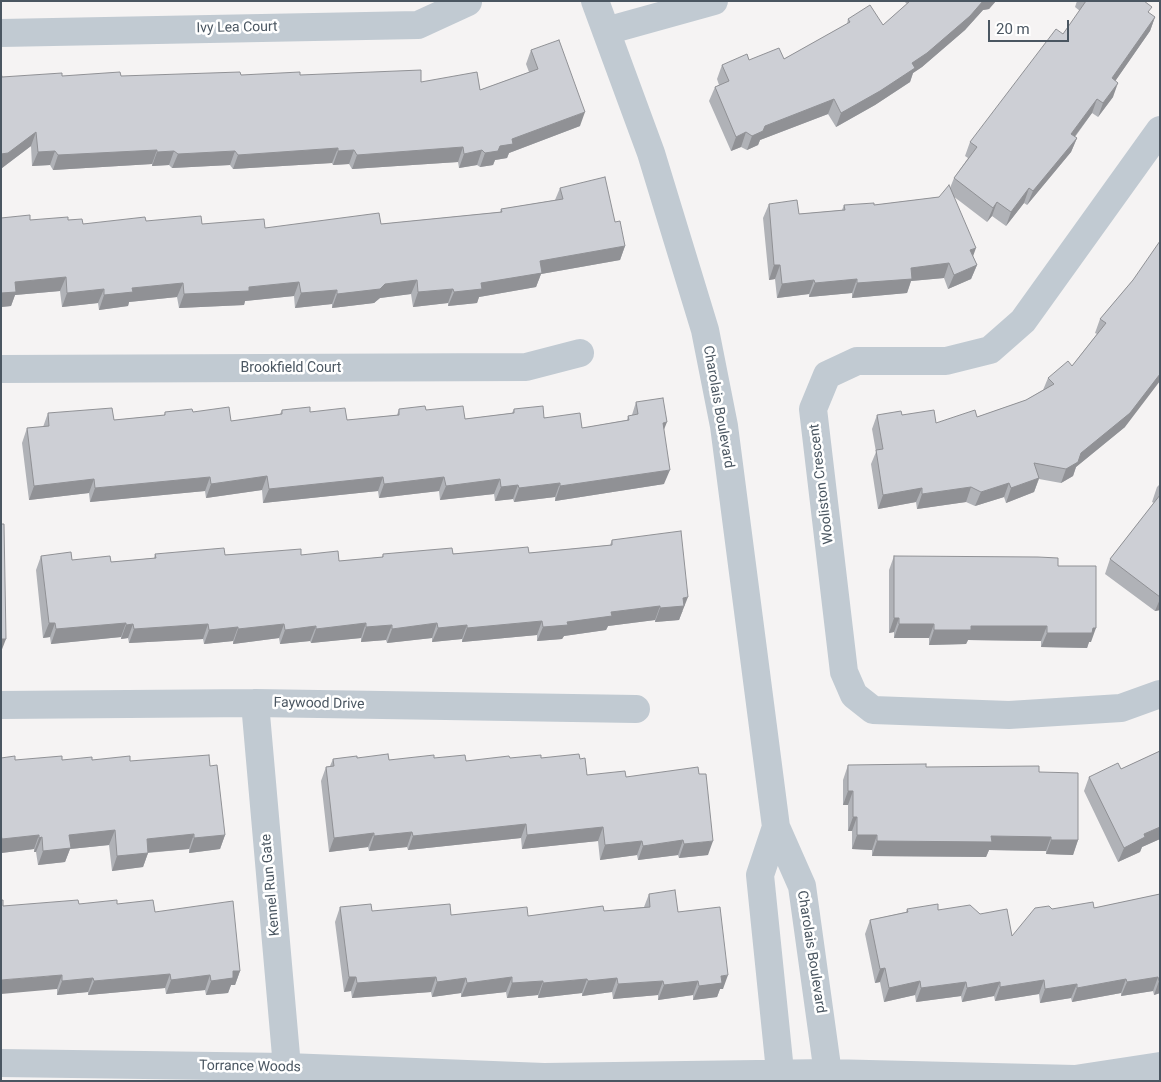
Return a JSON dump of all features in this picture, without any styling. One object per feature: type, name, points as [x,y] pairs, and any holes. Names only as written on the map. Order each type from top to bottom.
[{"type":"street","name":"Charolais Boulevard","points":[[595,1],[651,153],[705,330],[724,426],[776,827],[802,886],[829,1077]]},
{"type":"street","points":[[606,31],[714,1]]},
{"type":"street","name":"Ivy Lea Court","points":[[1,32],[418,25],[468,2]]},
{"type":"street","name":"Wooliston Crescent","points":[[1160,130],[1022,321],[990,350],[946,361],[858,361],[827,375],[814,408],[844,672],[854,695],[873,710],[1010,715],[1121,708],[1160,694]]},
{"type":"street","name":"Brookfield Court","points":[[1,369],[526,367],[580,353]]},
{"type":"street","name":"Faywood Drive","points":[[1,706],[255,703],[636,709]]},
{"type":"street","name":"Kennel Run Gate","points":[[255,703],[287,1067]]},
{"type":"street","name":"Charolais Boulevard","points":[[776,827],[760,875],[780,1078]]},
{"type":"street","name":"Torrance Woods","points":[[1,1063],[287,1067],[544,1079],[829,1077],[1075,1079],[1160,1066]]},
{"type":"building","points":[[910,1],[983,1],[970,16],[927,53],[912,63],[915,68],[841,113],[834,99],[765,126],[763,131],[752,136],[746,132],[736,137],[715,87],[729,81],[722,65],[747,54],[749,60],[779,48],[784,59],[850,22],[848,19],[870,5],[883,25]]},
{"type":"building","points":[[1086,1],[1144,1],[1152,7],[1148,12],[1155,17],[1112,78],[1118,83],[1103,103],[1097,99],[1071,134],[1077,138],[1033,191],[1029,188],[1011,212],[997,202],[993,208],[954,178],[977,147],[970,142],[1056,29],[1063,34]]},
{"type":"building","points":[[559,40],[585,112],[512,139],[513,144],[500,146],[498,151],[485,153],[482,150],[464,154],[463,147],[357,155],[354,150],[338,151],[338,148],[238,155],[235,151],[178,154],[174,151],[157,152],[157,150],[58,155],[55,151],[38,152],[36,132],[8,153],[1,154],[1,73],[2,77],[62,73],[62,76],[120,72],[121,76],[240,72],[241,75],[300,72],[300,75],[421,70],[421,82],[477,72],[480,90],[538,69],[531,50]]},
{"type":"building","points":[[605,177],[615,222],[620,221],[625,246],[540,261],[542,273],[481,283],[482,289],[454,292],[453,289],[418,292],[417,280],[385,284],[380,289],[337,294],[337,290],[301,293],[299,282],[249,287],[249,291],[184,294],[183,283],[132,288],[133,292],[104,295],[104,289],[67,293],[66,277],[15,282],[16,292],[1,293],[1,218],[30,215],[30,220],[68,217],[68,220],[82,219],[83,224],[145,217],[146,221],[201,216],[202,224],[264,219],[265,228],[379,213],[381,224],[502,212],[501,209],[563,199],[560,188]]},
{"type":"building","points":[[949,185],[976,248],[970,250],[977,265],[954,275],[949,263],[911,268],[912,279],[857,283],[857,279],[815,283],[814,280],[782,284],[780,265],[774,265],[769,204],[797,200],[799,214],[845,210],[844,205],[874,203],[874,205],[939,197]]},
{"type":"building","points":[[1160,241],[1160,374],[1130,413],[1081,453],[1078,462],[1066,469],[1034,463],[1039,478],[1011,488],[1009,483],[981,492],[971,487],[922,494],[922,488],[883,495],[876,450],[883,449],[877,415],[901,411],[902,415],[934,410],[936,423],[975,410],[977,417],[1026,400],[1054,384],[1048,378],[1068,361],[1072,366],[1106,323],[1100,319],[1133,280]]},
{"type":"building","points":[[663,398],[667,422],[663,423],[670,470],[560,486],[560,483],[519,488],[518,485],[501,487],[500,479],[446,486],[444,477],[384,484],[383,477],[269,489],[267,476],[211,484],[210,477],[95,488],[94,479],[34,486],[27,428],[49,426],[48,413],[112,408],[114,420],[165,415],[165,412],[192,409],[193,412],[229,407],[231,421],[282,414],[282,410],[310,407],[310,412],[345,408],[347,420],[399,415],[399,409],[425,406],[426,410],[463,406],[465,419],[514,413],[514,409],[543,406],[544,418],[580,413],[582,428],[629,420],[628,416],[638,414],[636,402]]},
{"type":"building","points":[[1160,495],[1160,597],[1110,559]]},
{"type":"building","points":[[1,524],[4,524],[6,639],[1,639]]},
{"type":"building","points":[[681,531],[688,597],[683,598],[684,606],[660,608],[660,606],[611,612],[612,616],[567,622],[568,625],[543,627],[542,621],[467,628],[467,625],[438,628],[437,623],[392,629],[392,625],[366,627],[366,623],[316,629],[316,626],[285,630],[284,624],[209,630],[208,624],[134,629],[133,624],[126,625],[126,623],[56,629],[55,623],[49,623],[41,556],[71,552],[72,560],[110,556],[111,562],[156,558],[155,554],[224,548],[225,555],[301,549],[301,555],[338,551],[339,561],[383,557],[383,554],[452,548],[453,554],[528,547],[529,553],[612,545],[612,540]]},
{"type":"building","points":[[894,556],[1038,557],[1058,558],[1058,566],[1096,566],[1096,628],[1093,628],[1092,633],[1047,633],[1047,626],[971,626],[971,630],[934,630],[934,624],[899,624],[899,618],[894,618]]},
{"type":"building","points":[[1160,751],[1160,827],[1144,834],[1145,837],[1124,848],[1089,777],[1118,763],[1121,769]]},
{"type":"building","points":[[388,754],[389,760],[434,755],[434,758],[465,755],[466,761],[509,756],[510,758],[541,755],[541,758],[579,754],[580,759],[585,758],[587,775],[625,771],[626,777],[698,767],[699,774],[706,774],[713,841],[684,844],[683,840],[643,846],[642,841],[605,845],[603,827],[527,835],[526,824],[413,836],[412,832],[374,836],[374,833],[334,838],[326,767],[334,766],[333,759]]},
{"type":"building","points":[[209,755],[210,766],[217,765],[225,835],[194,838],[194,834],[147,839],[148,853],[117,856],[115,830],[69,835],[71,848],[43,851],[42,837],[39,838],[39,835],[2,839],[1,758],[15,756],[15,760],[62,756],[62,760],[92,757],[92,760],[130,756],[130,761]]},
{"type":"building","points":[[926,764],[926,767],[1039,766],[1039,772],[1078,773],[1078,840],[1051,840],[1051,837],[991,836],[992,842],[877,841],[877,835],[857,835],[857,817],[853,817],[853,791],[848,791],[848,765]]},
{"type":"building","points":[[675,890],[678,912],[720,907],[728,975],[721,976],[722,983],[699,986],[698,981],[664,985],[663,981],[618,984],[617,978],[588,981],[587,979],[543,983],[543,981],[512,983],[512,977],[467,983],[466,978],[437,982],[436,977],[357,983],[356,977],[349,977],[340,907],[371,904],[372,911],[450,904],[451,915],[527,907],[528,916],[603,906],[604,911],[650,907],[649,894]]},
{"type":"building","points":[[1160,894],[1160,981],[1158,977],[1127,982],[1126,979],[1077,988],[1077,984],[1045,989],[1044,980],[1000,987],[1000,982],[967,988],[966,982],[921,988],[920,981],[889,988],[885,968],[880,969],[870,920],[908,912],[907,909],[938,904],[938,910],[970,905],[980,914],[1007,909],[1012,936],[1035,908],[1049,906],[1052,909],[1093,902],[1094,908]]},
{"type":"building","points":[[1,900],[3,900],[3,906],[78,900],[79,904],[117,900],[117,904],[153,900],[155,912],[233,901],[240,971],[233,971],[233,978],[211,981],[210,975],[171,980],[170,974],[94,981],[93,978],[62,981],[62,975],[1,980]]}]
